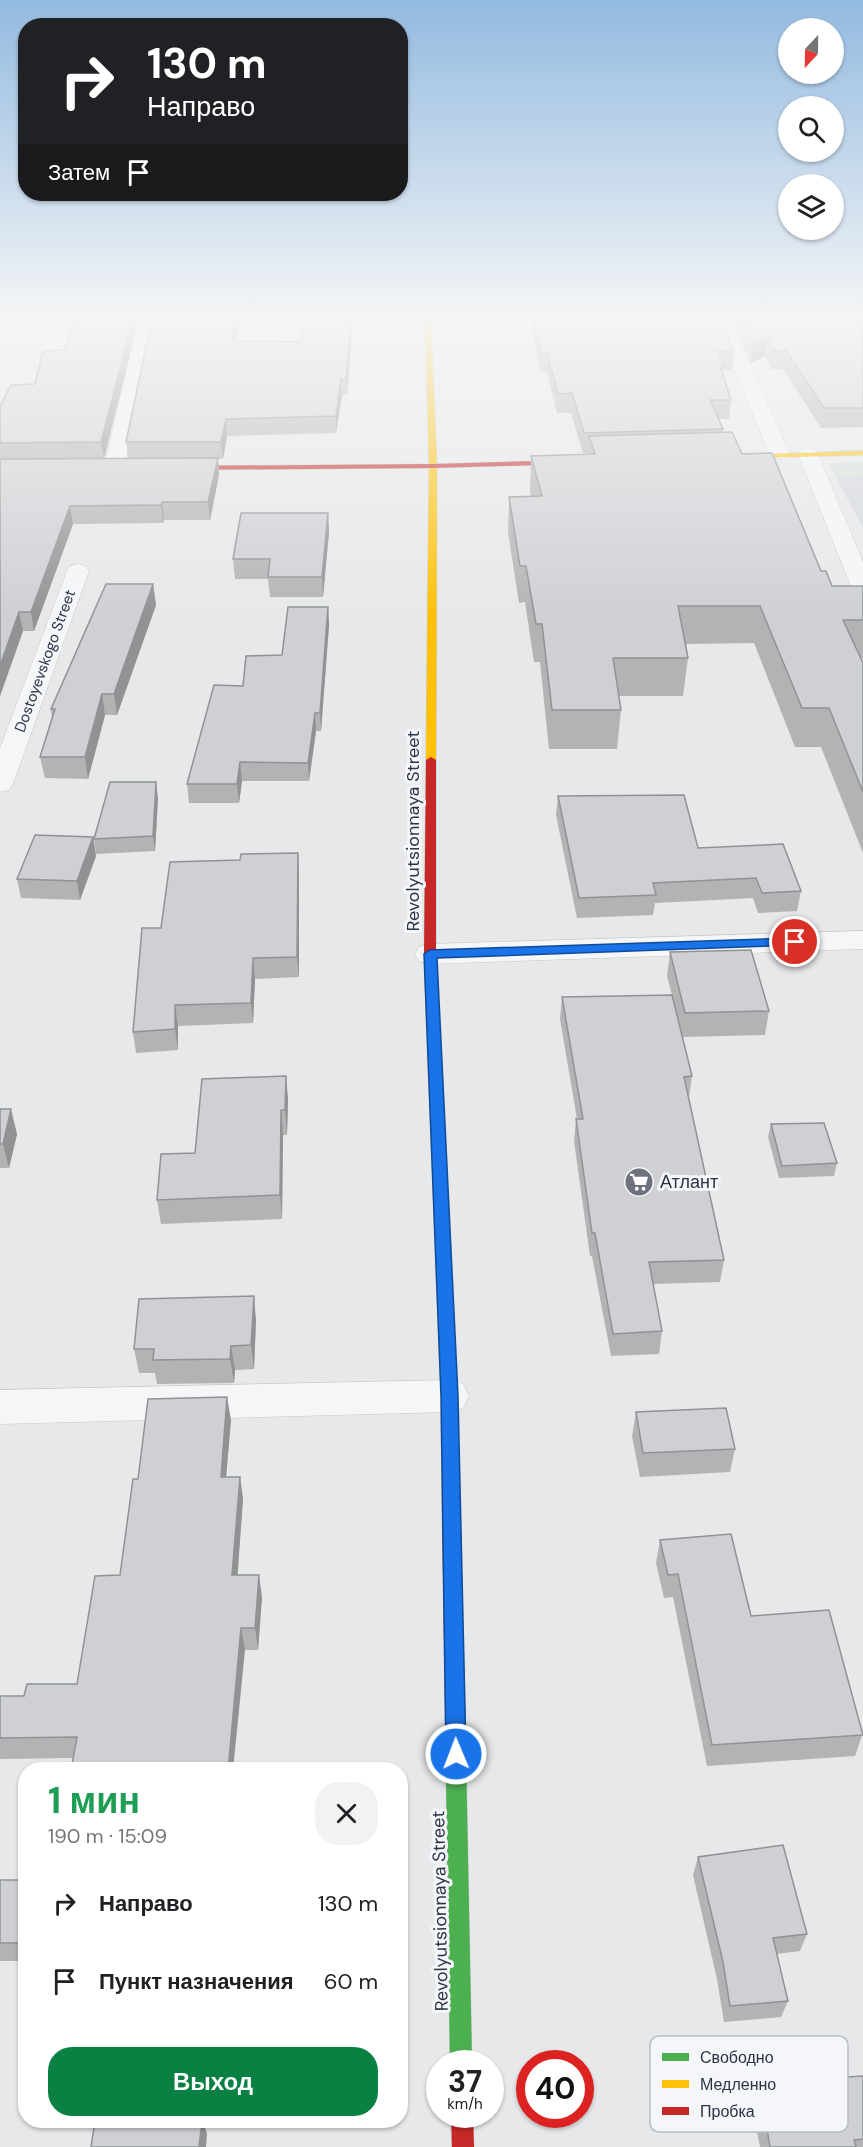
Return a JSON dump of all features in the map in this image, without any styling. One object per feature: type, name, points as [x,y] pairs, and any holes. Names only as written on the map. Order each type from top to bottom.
[{"type":"street","points":[[114,468],[125,418]]},
{"type":"street","name":"Revolyutsionnaya Street","points":[[431,418],[430,954],[449,1396],[461,2050]]},
{"type":"street","points":[[764,418],[780,455]]},
{"type":"street","points":[[720,457],[863,453]]},
{"type":"street","points":[[808,454],[863,589]]},
{"type":"street","points":[[161,468],[433,466],[588,461]]},
{"type":"street","name":"Dostoyevskogo Street","points":[[0,784],[78,571]]},
{"type":"street","points":[[430,954],[863,940]]},
{"type":"street","points":[[0,1407],[449,1396]]},
{"type":"street","points":[[462,2128],[463,2147]]},
{"type":"shaded area","points":[[863,462],[863,476],[836,477],[828,463]]},
{"type":"shaded area","points":[[863,476],[863,528],[836,477]]},
{"type":"building","points":[[0,418],[107,418],[101,442],[0,443]]},
{"type":"building","points":[[131,418],[256,418],[226,419],[221,442],[126,442]]},
{"type":"building","points":[[580,418],[718,418],[723,429],[584,433]]},
{"type":"building","points":[[732,432],[742,454],[772,453],[821,571],[826,571],[832,586],[863,586],[863,620],[843,620],[863,663],[863,792],[829,708],[802,708],[760,606],[678,606],[688,658],[613,658],[621,710],[552,710],[542,624],[536,624],[526,566],[520,566],[509,497],[542,496],[531,456],[595,454],[589,436]]},
{"type":"building","points":[[218,458],[208,502],[70,506],[31,612],[19,612],[0,666],[0,459]]},
{"type":"building","points":[[241,513],[328,513],[322,577],[268,577],[270,559],[233,559]]},
{"type":"building","points":[[106,584],[153,584],[114,694],[102,694],[85,757],[40,757],[55,709],[51,709]]},
{"type":"building","points":[[288,607],[328,607],[320,713],[315,713],[308,763],[240,762],[237,784],[187,784],[214,685],[243,686],[246,656],[282,655]]},
{"type":"building","points":[[110,782],[156,782],[153,836],[94,839]]},
{"type":"building","points":[[684,795],[698,848],[783,844],[801,891],[762,893],[756,878],[653,883],[656,895],[579,898],[558,796]]},
{"type":"building","points":[[35,835],[93,837],[77,881],[17,879]]},
{"type":"building","points":[[298,853],[297,957],[253,958],[251,1003],[175,1005],[175,1029],[133,1032],[142,928],[161,928],[170,862],[240,860],[241,854]]},
{"type":"building","points":[[751,950],[769,1011],[685,1013],[670,952]]},
{"type":"building","points":[[672,995],[692,1076],[684,1077],[724,1260],[649,1262],[662,1331],[613,1334],[595,1233],[592,1233],[576,1119],[583,1119],[562,997]]},
{"type":"building","points":[[286,1076],[285,1110],[281,1110],[280,1195],[157,1200],[161,1154],[195,1153],[202,1079]]},
{"type":"building","points":[[0,1109],[11,1109],[3,1144],[0,1144]]},
{"type":"building","points":[[824,1123],[837,1163],[782,1166],[771,1124]]},
{"type":"building","points":[[254,1296],[251,1345],[231,1346],[230,1359],[153,1360],[154,1349],[134,1349],[139,1299]]},
{"type":"building","points":[[227,1397],[221,1477],[240,1477],[232,1575],[259,1575],[255,1628],[241,1628],[229,1762],[72,1762],[77,1737],[0,1738],[0,1696],[24,1696],[27,1684],[77,1684],[95,1576],[120,1575],[133,1479],[138,1479],[148,1399]]},
{"type":"building","points":[[726,1408],[735,1449],[643,1453],[636,1412]]},
{"type":"building","points":[[731,1534],[751,1616],[829,1610],[863,1735],[712,1745],[678,1574],[668,1575],[660,1540]]},
{"type":"building","points":[[783,1845],[807,1934],[773,1938],[788,2001],[730,2006],[723,1962],[698,1857]]},
{"type":"building","points":[[0,1880],[18,1880],[18,1943],[0,1943]]},
{"type":"building","points":[[863,2076],[863,2139],[854,2140],[856,2147],[770,2147],[767,2132],[848,2132],[848,2077]]},
{"type":"building","points":[[94,2128],[201,2128],[199,2147],[91,2147]]},
{"type":"traffic: fast","points":[[455,1704],[461,2050]]},
{"type":"traffic: slow","points":[[431,418],[431,760]]},
{"type":"traffic: slow","points":[[728,457],[863,453]]},
{"type":"traffic: slow","points":[[432,1007],[449,1396],[451,1510]]},
{"type":"traffic: jam","points":[[173,468],[433,466],[574,462]]},
{"type":"traffic: jam","points":[[431,760],[432,1007]]},
{"type":"traffic: jam","points":[[451,1510],[455,1704]]},
{"type":"traffic: jam","points":[[462,2128],[463,2147]]},
{"type":"place","name":"Атлант","points":[[639,1182]]},
{"type":"route","points":[[456,1754],[449,1396],[430,954],[795,942]]}]
